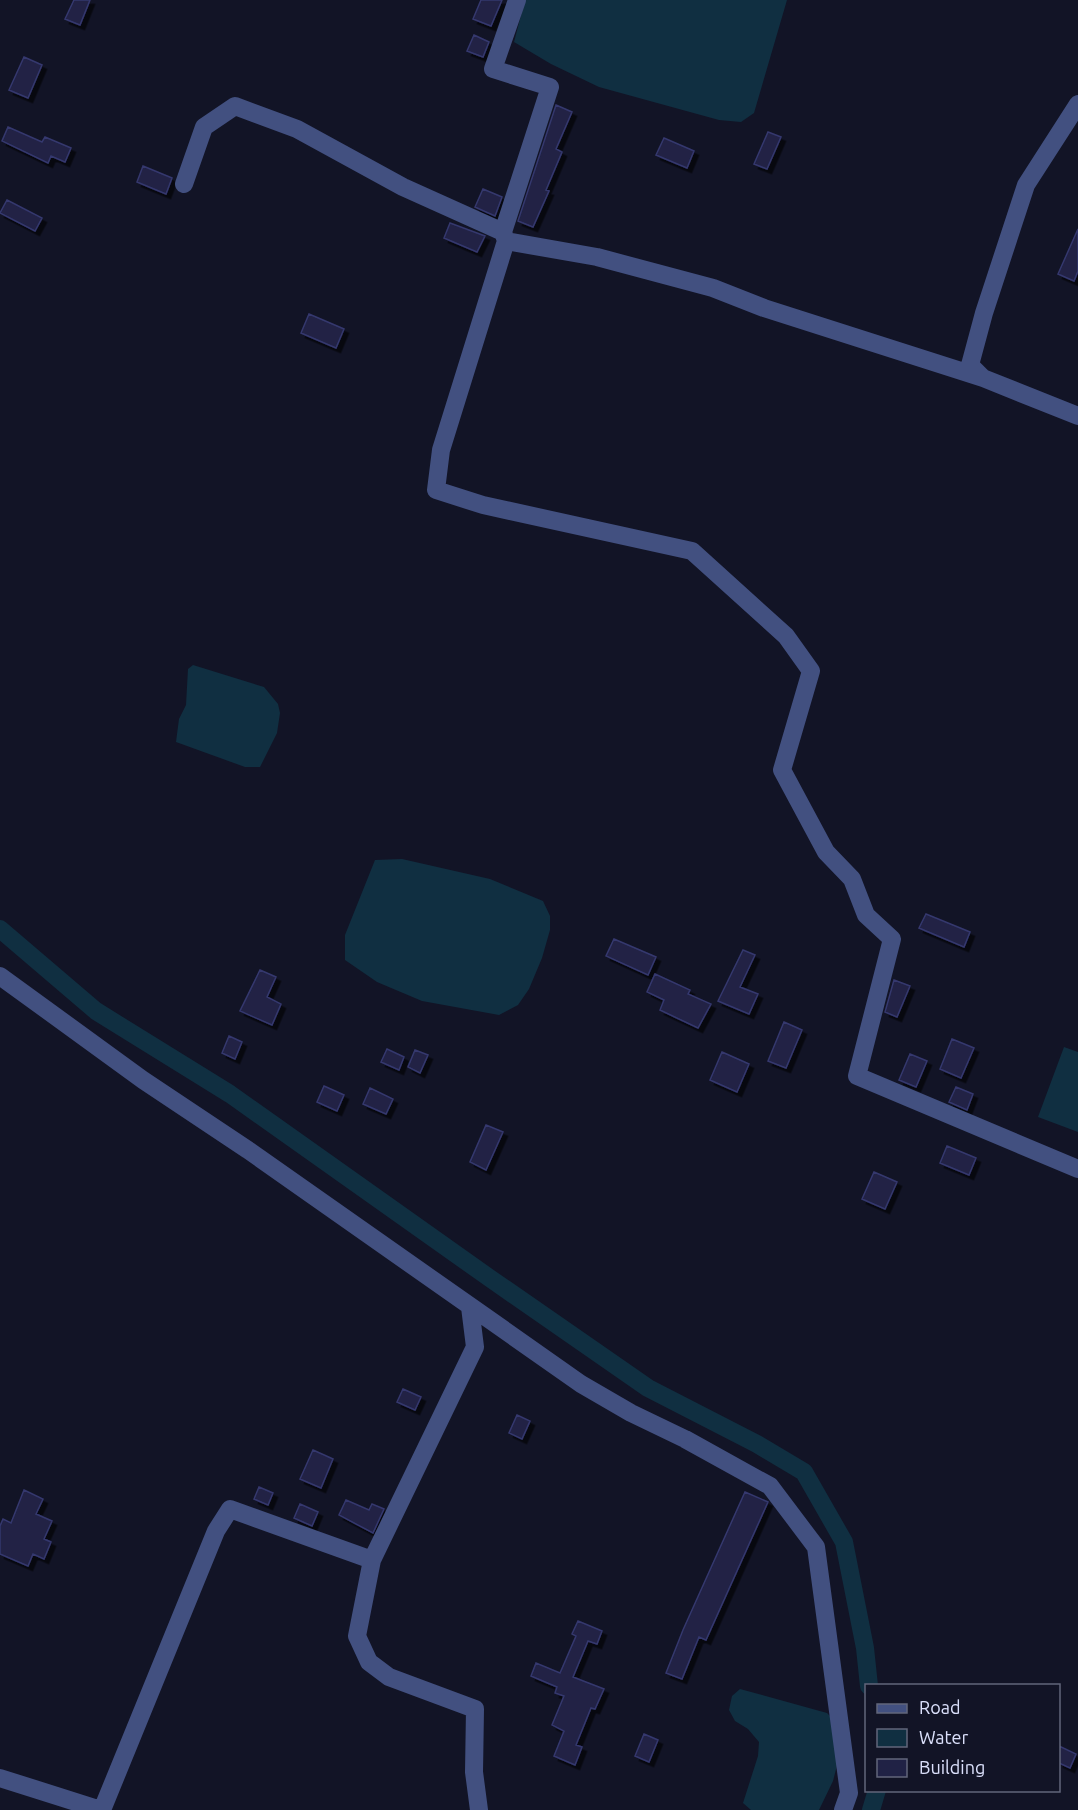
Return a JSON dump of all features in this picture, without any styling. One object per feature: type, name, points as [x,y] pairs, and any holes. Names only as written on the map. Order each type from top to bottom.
[{"type":"street","points":[[518,0],[493,69],[550,87],[441,450],[436,490],[483,504],[692,551],[786,636],[811,671],[782,770],[826,852],[852,879],[866,915],[892,939],[858,1077],[1078,1169]]},
{"type":"street","points":[[983,378],[970,365],[984,313],[1026,185],[1078,104]]},
{"type":"street","points":[[184,184],[204,127],[235,106],[297,129],[403,187],[504,236],[597,257],[713,288],[764,308],[983,378],[1078,416]]},
{"type":"street","points":[[0,976],[143,1080],[248,1150],[581,1384],[770,1486],[816,1547],[849,1793],[843,1810]]},
{"type":"street","points":[[470,1307],[475,1347],[372,1560],[357,1636],[369,1662],[389,1677],[475,1709],[474,1773],[479,1810]]},
{"type":"street","points":[[0,1778],[101,1810],[216,1531],[230,1509],[372,1560]]},
{"type":"water","points":[[525,0],[787,0],[754,113],[741,122],[719,120],[599,87],[551,64],[514,42]]},
{"type":"water","points":[[193,665],[264,687],[278,704],[280,713],[277,733],[260,767],[245,767],[176,742],[179,719],[186,705],[188,669]]},
{"type":"water","points":[[402,859],[490,879],[543,901],[550,916],[550,930],[542,958],[529,989],[518,1005],[499,1015],[422,1001],[377,982],[345,960],[345,935],[375,860]]},
{"type":"water","points":[[1064,1047],[1078,1052],[1078,1132],[1038,1117]]},
{"type":"water","points":[[740,1689],[827,1713],[832,1718],[840,1754],[833,1781],[819,1810],[751,1810],[743,1803],[758,1756],[759,1742],[748,1729],[735,1721],[729,1710],[732,1696]]},
{"type":"building","points":[[74,0],[90,0],[80,25],[65,19]]},
{"type":"building","points":[[481,0],[502,0],[491,26],[473,19]]},
{"type":"building","points":[[474,35],[489,42],[483,57],[467,51]]},
{"type":"building","points":[[24,57],[42,65],[28,98],[9,90]]},
{"type":"building","points":[[556,105],[572,112],[556,149],[562,152],[546,190],[549,191],[533,227],[518,221]]},
{"type":"building","points":[[8,127],[42,142],[45,137],[71,148],[65,162],[51,156],[48,163],[2,141]]},
{"type":"building","points":[[768,132],[781,137],[767,169],[754,164]]},
{"type":"building","points":[[664,138],[694,151],[687,168],[656,155]]},
{"type":"building","points":[[143,166],[172,178],[166,194],[137,182]]},
{"type":"building","points":[[483,189],[502,197],[495,216],[475,207]]},
{"type":"building","points":[[7,200],[42,218],[35,231],[0,213]]},
{"type":"building","points":[[450,223],[485,236],[477,252],[444,238]]},
{"type":"building","points":[[1078,229],[1078,271],[1074,281],[1058,274]]},
{"type":"building","points":[[309,314],[344,329],[336,348],[301,333]]},
{"type":"building","points":[[926,914],[970,932],[964,947],[919,928]]},
{"type":"building","points":[[614,939],[656,957],[648,975],[606,956]]},
{"type":"building","points":[[743,950],[755,955],[740,987],[758,994],[749,1014],[718,1001]]},
{"type":"building","points":[[260,970],[276,977],[267,997],[281,1004],[272,1025],[240,1011]]},
{"type":"building","points":[[655,974],[690,990],[688,994],[711,1004],[698,1028],[660,1010],[664,1000],[647,992]]},
{"type":"building","points":[[894,980],[910,986],[897,1017],[885,1012]]},
{"type":"building","points":[[784,1022],[802,1030],[786,1068],[768,1061]]},
{"type":"building","points":[[229,1036],[242,1042],[235,1059],[222,1053]]},
{"type":"building","points":[[952,1039],[974,1048],[961,1078],[940,1069]]},
{"type":"building","points":[[387,1049],[404,1057],[399,1070],[381,1062]]},
{"type":"building","points":[[415,1050],[428,1055],[420,1073],[408,1067]]},
{"type":"building","points":[[722,1052],[749,1064],[737,1092],[710,1080]]},
{"type":"building","points":[[910,1054],[927,1061],[916,1087],[899,1080]]},
{"type":"building","points":[[324,1086],[344,1095],[337,1111],[317,1102]]},
{"type":"building","points":[[956,1087],[973,1094],[967,1110],[949,1102]]},
{"type":"building","points":[[370,1088],[393,1099],[386,1114],[363,1104]]},
{"type":"building","points":[[486,1125],[503,1132],[486,1170],[470,1162]]},
{"type":"building","points":[[947,1146],[976,1158],[969,1175],[940,1163]]},
{"type":"building","points":[[874,1172],[897,1182],[885,1209],[862,1199]]},
{"type":"building","points":[[403,1389],[421,1397],[415,1410],[397,1402]]},
{"type":"building","points":[[517,1415],[530,1421],[522,1439],[509,1433]]},
{"type":"building","points":[[313,1450],[333,1459],[321,1488],[300,1479]]},
{"type":"building","points":[[259,1487],[273,1493],[268,1505],[254,1499]]},
{"type":"building","points":[[24,1490],[43,1499],[36,1514],[52,1521],[44,1539],[51,1542],[44,1559],[33,1554],[28,1566],[0,1554],[0,1526],[3,1519],[11,1523]]},
{"type":"building","points":[[745,1492],[768,1502],[706,1640],[699,1637],[682,1679],[666,1673],[683,1630]]},
{"type":"building","points":[[346,1500],[369,1510],[372,1504],[384,1509],[373,1533],[339,1515]]},
{"type":"building","points":[[300,1504],[318,1512],[312,1526],[294,1518]]},
{"type":"building","points":[[578,1621],[602,1631],[597,1644],[588,1641],[573,1677],[604,1689],[595,1709],[591,1708],[576,1745],[582,1747],[575,1765],[554,1756],[564,1731],[552,1725],[564,1696],[555,1693],[557,1687],[531,1676],[536,1663],[560,1673],[576,1636],[572,1634]]},
{"type":"building","points":[[644,1734],[658,1740],[649,1762],[635,1756]]},
{"type":"building","points":[[1060,1746],[1076,1754],[1070,1768],[1060,1763]]},
{"type":"waterway","points":[[0,929],[96,1011],[230,1094],[648,1388],[757,1444],[804,1472],[844,1542],[865,1648],[869,1684]]},
{"type":"waterway","points":[[871,1810],[876,1792]]}]
